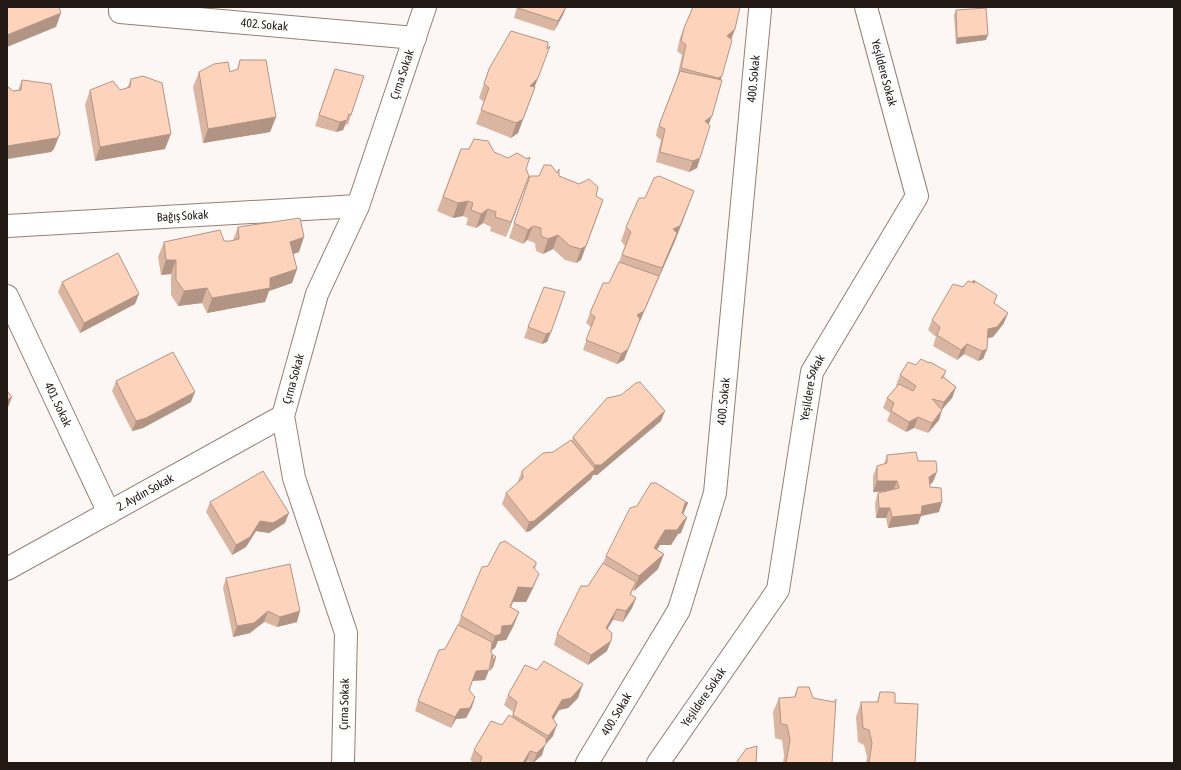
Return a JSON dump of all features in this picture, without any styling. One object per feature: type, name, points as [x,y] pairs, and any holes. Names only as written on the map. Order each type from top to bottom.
[{"type":"street","name":"402. Sokak","points":[[120,7],[120,12],[249,15],[414,38]]},
{"type":"street","name":"Çırna Sokak","points":[[343,763],[346,633],[294,478],[283,416],[317,294],[358,206],[425,7]]},
{"type":"street","name":"Yeşildere Sokak","points":[[658,763],[778,590],[812,372],[917,196],[866,7]]},
{"type":"street","name":"400. Sokak","points":[[587,763],[679,610],[715,493],[760,10]]},
{"type":"street","name":"Bağış Sokak","points":[[7,226],[358,206]]},
{"type":"street","name":"401. Sokak","points":[[7,296],[109,512]]},
{"type":"street","name":"2. Aydın Sokak","points":[[7,569],[283,416]]},
{"type":"building","points":[[7,7],[59,7],[61,13],[7,35]]},
{"type":"building","points":[[518,7],[566,7],[558,21]]},
{"type":"building","points":[[693,7],[740,7],[735,29],[727,36],[732,40],[722,76],[718,78],[681,68],[686,45],[681,41],[684,28]]},
{"type":"building","points":[[986,8],[988,35],[957,38],[956,10]]},
{"type":"building","points":[[511,31],[548,42],[547,49],[550,46],[538,78],[530,86],[535,87],[523,119],[516,123],[481,110],[489,88],[484,84],[489,69]]},
{"type":"building","points":[[240,60],[266,60],[276,117],[208,129],[199,72],[214,64],[228,62],[230,72],[238,69]]},
{"type":"building","points":[[335,69],[364,76],[351,115],[349,114],[347,120],[340,122],[319,115]]},
{"type":"building","points":[[680,71],[722,80],[712,116],[705,121],[710,126],[700,158],[693,161],[660,152],[665,129],[659,126]]},
{"type":"building","points":[[143,76],[162,83],[171,134],[100,147],[90,90],[113,81],[120,90],[130,87],[131,79]]},
{"type":"building","points":[[22,80],[51,84],[60,134],[57,138],[7,146],[7,86],[13,91],[21,90]]},
{"type":"building","points":[[474,139],[488,141],[494,152],[508,158],[517,153],[527,159],[530,157],[526,169],[529,176],[511,222],[495,217],[496,212],[488,209],[481,214],[471,210],[473,203],[468,201],[458,203],[443,197],[461,149],[469,149]]},
{"type":"building","points":[[544,165],[551,165],[557,173],[559,169],[559,176],[579,184],[589,179],[598,187],[596,196],[603,200],[586,246],[581,249],[570,246],[558,235],[548,239],[541,236],[541,228],[533,226],[528,230],[514,223],[530,176],[539,176]]},
{"type":"building","points":[[659,176],[694,191],[680,226],[673,229],[677,233],[662,268],[622,255],[631,232],[626,227],[639,198],[645,198],[654,178]]},
{"type":"building","points":[[300,218],[304,237],[290,242],[297,269],[270,278],[270,288],[212,298],[207,288],[184,291],[176,280],[176,260],[166,260],[164,242],[220,230],[224,241],[230,241],[239,239],[238,227]]},
{"type":"building","points":[[118,253],[139,294],[84,323],[62,282]]},
{"type":"building","points":[[619,262],[659,276],[644,311],[637,315],[640,319],[628,349],[621,354],[586,340],[595,317],[590,313],[603,283],[609,283]]},
{"type":"building","points":[[973,280],[997,295],[994,303],[1008,313],[997,327],[988,329],[987,349],[982,351],[967,344],[961,350],[937,335],[940,327],[932,320],[953,284],[963,287],[968,281],[975,283]]},
{"type":"building","points":[[544,287],[565,292],[551,332],[546,334],[528,327]]},
{"type":"building","points":[[173,352],[195,392],[146,418],[136,421],[116,381]]},
{"type":"building","points":[[921,359],[946,371],[941,379],[943,377],[956,387],[944,402],[932,399],[942,410],[932,423],[918,417],[909,422],[891,411],[894,403],[887,398],[899,384],[913,391],[916,386],[900,375],[908,362],[916,365]]},
{"type":"building","points":[[640,382],[665,411],[601,465],[595,465],[573,437],[607,398],[621,395],[636,383]]},
{"type":"building","points":[[7,391],[12,397],[7,400]]},
{"type":"building","points":[[571,440],[595,469],[534,521],[529,522],[506,493],[523,478],[522,471],[543,453],[553,452]]},
{"type":"building","points":[[916,452],[918,461],[936,461],[937,472],[929,477],[930,487],[941,488],[942,502],[922,506],[921,514],[892,517],[890,508],[879,508],[878,493],[899,488],[897,481],[877,481],[877,466],[887,463],[887,455]]},
{"type":"building","points":[[263,471],[289,513],[273,523],[260,521],[250,537],[236,545],[210,502]]},
{"type":"building","points":[[651,483],[656,483],[688,503],[685,503],[682,513],[687,518],[677,530],[665,530],[654,548],[664,554],[639,576],[606,556],[630,508],[637,506]]},
{"type":"building","points":[[505,541],[536,562],[536,565],[533,567],[539,574],[532,588],[518,587],[510,607],[519,612],[512,625],[502,626],[501,634],[495,636],[461,616],[482,567],[488,566],[500,543]]},
{"type":"building","points":[[603,563],[636,582],[630,594],[636,598],[626,611],[617,609],[606,628],[612,633],[611,641],[591,655],[557,634],[581,586],[588,586]]},
{"type":"building","points":[[290,564],[300,611],[280,617],[268,611],[254,623],[237,626],[226,578]]},
{"type":"building","points":[[458,625],[492,642],[491,653],[496,657],[493,660],[492,655],[489,670],[476,671],[469,690],[475,697],[470,708],[460,709],[455,717],[418,701],[439,650],[445,649]]},
{"type":"building","points":[[544,661],[583,684],[571,698],[562,700],[552,717],[557,725],[548,736],[513,715],[517,702],[508,695],[525,665],[537,670]]},
{"type":"building","points":[[798,687],[809,687],[813,698],[834,702],[836,699],[832,763],[786,763],[790,740],[787,725],[781,724],[779,698],[795,697]]},
{"type":"building","points":[[880,692],[895,693],[895,703],[918,704],[915,763],[869,763],[872,743],[869,730],[863,728],[861,702],[878,702]]},
{"type":"building","points":[[509,715],[546,738],[546,744],[537,753],[530,751],[523,763],[480,763],[482,757],[474,750],[491,721],[502,725]]},
{"type":"building","points":[[757,746],[756,763],[736,763],[746,749]]}]
